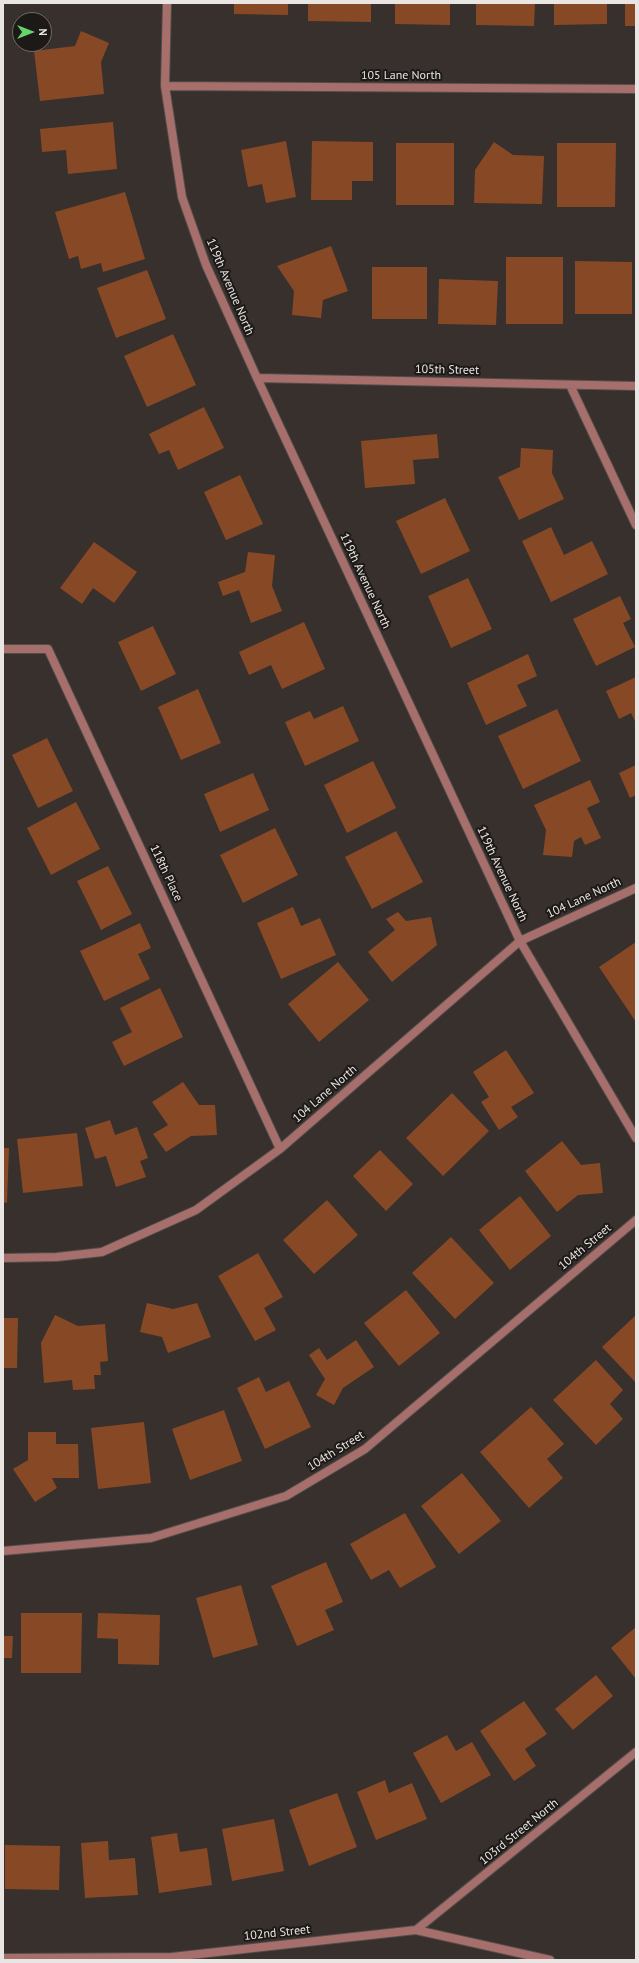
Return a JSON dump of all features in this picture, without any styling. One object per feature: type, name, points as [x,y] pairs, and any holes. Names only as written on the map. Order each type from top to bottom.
[{"type":"street","name":"119th Avenue North","points":[[167,3],[165,86],[182,197],[206,265],[257,378],[520,941],[636,1138]]},
{"type":"street","name":"105 Lane North","points":[[165,86],[636,89]]},
{"type":"street","name":"105th Street","points":[[257,378],[636,386]]},
{"type":"street","points":[[570,385],[636,525]]},
{"type":"street","name":"118th Place","points":[[3,649],[48,649],[280,1149]]},
{"type":"street","name":"104 Lane North","points":[[3,1258],[57,1257],[102,1252],[196,1210],[280,1149],[520,941],[636,888]]},
{"type":"street","name":"104th Street","points":[[3,1551],[151,1538],[286,1496],[365,1449],[636,1220]]},
{"type":"street","name":"103rd Street North","points":[[416,1930],[636,1752]]},
{"type":"street","name":"102nd Street","points":[[3,1958],[172,1957],[416,1930],[550,1960]]},
{"type":"building","points":[[234,3],[288,3],[288,15],[234,14]]},
{"type":"building","points":[[308,3],[371,3],[371,22],[308,21]]},
{"type":"building","points":[[395,3],[450,3],[450,25],[395,24]]},
{"type":"building","points":[[476,3],[535,3],[534,26],[476,25]]},
{"type":"building","points":[[554,3],[607,3],[607,24],[554,25]]},
{"type":"building","points":[[625,3],[636,3],[636,26],[625,26]]},
{"type":"building","points":[[81,31],[109,43],[101,62],[104,94],[40,101],[34,52],[52,52],[52,49],[75,46]]},
{"type":"building","points":[[113,122],[117,169],[68,174],[66,150],[42,152],[40,129]]},
{"type":"building","points":[[286,141],[296,197],[266,203],[262,184],[248,187],[241,150]]},
{"type":"building","points":[[312,141],[373,142],[373,181],[352,181],[352,200],[311,200]]},
{"type":"building","points":[[494,142],[513,155],[544,156],[542,204],[474,203],[475,170]]},
{"type":"building","points":[[396,143],[454,143],[454,205],[396,205]]},
{"type":"building","points":[[557,143],[616,143],[615,207],[557,207]]},
{"type":"building","points":[[125,192],[145,259],[103,272],[101,263],[81,269],[78,256],[69,259],[55,212]]},
{"type":"building","points":[[331,246],[348,291],[323,300],[321,318],[292,315],[294,291],[277,266]]},
{"type":"building","points":[[506,257],[563,257],[563,324],[506,324]]},
{"type":"building","points":[[575,261],[632,262],[632,314],[575,314]]},
{"type":"building","points":[[372,267],[427,267],[427,319],[372,319]]},
{"type":"building","points":[[147,270],[166,319],[116,338],[97,288]]},
{"type":"building","points":[[439,279],[498,281],[496,325],[438,324]]},
{"type":"building","points":[[173,334],[196,385],[147,407],[124,356]]},
{"type":"building","points":[[204,407],[224,448],[178,470],[169,450],[159,454],[149,434]]},
{"type":"building","points":[[437,434],[439,458],[413,460],[415,484],[365,488],[361,441]]},
{"type":"building","points":[[521,448],[553,450],[552,473],[564,499],[519,520],[498,477],[520,467]]},
{"type":"building","points":[[240,475],[263,524],[226,540],[204,492]]},
{"type":"building","points":[[445,498],[470,551],[421,574],[396,521]]},
{"type":"building","points":[[551,527],[564,555],[592,541],[608,574],[551,602],[522,541]]},
{"type":"building","points":[[94,542],[137,572],[114,603],[93,588],[82,604],[60,588]]},
{"type":"building","points":[[248,552],[275,555],[272,586],[282,611],[251,623],[239,590],[223,596],[218,582],[245,572]]},
{"type":"building","points":[[468,578],[492,629],[451,648],[428,596]]},
{"type":"building","points":[[620,596],[631,619],[623,623],[635,647],[596,666],[573,619]]},
{"type":"building","points":[[304,622],[325,669],[282,689],[271,665],[249,675],[239,652]]},
{"type":"building","points":[[153,626],[176,674],[141,691],[118,642]]},
{"type":"building","points":[[528,654],[537,676],[517,685],[527,706],[486,725],[467,683]]},
{"type":"building","points":[[636,677],[636,723],[631,713],[619,719],[606,691]]},
{"type":"building","points":[[198,689],[221,743],[181,760],[158,707]]},
{"type":"building","points":[[343,706],[359,741],[305,766],[285,722],[310,711],[314,719]]},
{"type":"building","points":[[557,709],[581,761],[523,789],[498,736]]},
{"type":"building","points":[[47,738],[73,791],[38,808],[12,755]]},
{"type":"building","points":[[373,761],[396,808],[347,833],[324,785]]},
{"type":"building","points":[[636,765],[636,795],[630,798],[619,773]]},
{"type":"building","points":[[253,773],[269,810],[220,832],[204,794]]},
{"type":"building","points":[[590,780],[600,802],[587,808],[601,838],[585,845],[581,837],[574,841],[572,857],[543,855],[546,830],[534,805]]},
{"type":"building","points":[[76,802],[100,849],[51,875],[27,828]]},
{"type":"building","points":[[275,828],[298,875],[243,903],[220,855]]},
{"type":"building","points":[[396,831],[423,882],[372,909],[345,857]]},
{"type":"building","points":[[108,866],[132,914],[101,930],[77,881]]},
{"type":"building","points":[[293,907],[301,926],[320,918],[336,955],[281,979],[257,923]]},
{"type":"building","points":[[398,912],[406,921],[431,917],[437,945],[392,982],[368,952],[395,930],[386,919]]},
{"type":"building","points":[[140,923],[151,948],[138,954],[150,979],[104,1001],[80,951]]},
{"type":"building","points":[[636,942],[636,1022],[599,967]]},
{"type":"building","points":[[338,962],[369,1000],[319,1042],[288,1004]]},
{"type":"building","points":[[160,988],[183,1037],[124,1066],[112,1042],[132,1032],[120,1008]]},
{"type":"building","points":[[506,1050],[534,1093],[511,1107],[518,1117],[499,1130],[481,1102],[489,1097],[473,1072]]},
{"type":"building","points":[[183,1082],[199,1105],[215,1105],[217,1135],[191,1136],[166,1152],[153,1134],[168,1125],[152,1102]]},
{"type":"building","points":[[452,1093],[489,1131],[443,1176],[406,1138]]},
{"type":"building","points":[[110,1120],[115,1135],[137,1127],[148,1158],[140,1161],[146,1177],[116,1187],[106,1156],[95,1159],[85,1128]]},
{"type":"building","points":[[77,1133],[83,1186],[23,1193],[17,1139]]},
{"type":"building","points":[[562,1141],[581,1165],[600,1163],[603,1193],[578,1195],[557,1212],[525,1171]]},
{"type":"building","points":[[3,1148],[9,1148],[7,1203],[3,1202]]},
{"type":"building","points":[[380,1150],[413,1184],[386,1211],[353,1176]]},
{"type":"building","points":[[520,1196],[551,1236],[510,1270],[479,1230]]},
{"type":"building","points":[[327,1200],[358,1235],[314,1274],[283,1240]]},
{"type":"building","points":[[451,1237],[494,1283],[455,1319],[412,1273]]},
{"type":"building","points":[[258,1253],[283,1297],[264,1308],[276,1330],[255,1341],[218,1276]]},
{"type":"building","points":[[406,1290],[440,1333],[399,1366],[364,1323]]},
{"type":"building","points":[[147,1303],[173,1309],[197,1303],[211,1337],[168,1353],[162,1337],[140,1332]]},
{"type":"building","points":[[55,1315],[78,1326],[105,1324],[108,1361],[100,1362],[101,1375],[94,1375],[95,1389],[73,1390],[72,1380],[44,1383],[41,1343]]},
{"type":"building","points":[[636,1315],[636,1383],[602,1347]]},
{"type":"building","points":[[3,1318],[18,1318],[17,1368],[3,1368]]},
{"type":"building","points":[[356,1340],[374,1367],[343,1388],[334,1405],[316,1395],[325,1379],[309,1355],[319,1348],[327,1360]]},
{"type":"building","points":[[596,1360],[623,1390],[610,1404],[623,1419],[596,1445],[553,1400]]},
{"type":"building","points":[[259,1377],[266,1392],[289,1381],[311,1427],[265,1449],[237,1388]]},
{"type":"building","points":[[531,1407],[564,1444],[547,1459],[563,1478],[529,1508],[480,1452]]},
{"type":"building","points":[[224,1410],[242,1461],[190,1480],[172,1429]]},
{"type":"building","points":[[144,1422],[151,1483],[98,1489],[91,1428]]},
{"type":"building","points":[[28,1432],[56,1432],[56,1444],[78,1444],[79,1478],[52,1478],[57,1488],[35,1502],[13,1469],[28,1460]]},
{"type":"building","points":[[462,1473],[501,1521],[459,1554],[421,1506]]},
{"type":"building","points":[[405,1513],[436,1567],[400,1588],[389,1570],[371,1580],[350,1544]]},
{"type":"building","points":[[326,1562],[343,1602],[325,1610],[334,1630],[297,1646],[271,1586]]},
{"type":"building","points":[[241,1585],[258,1645],[213,1658],[196,1598]]},
{"type":"building","points":[[21,1613],[82,1613],[81,1673],[21,1673]]},
{"type":"building","points":[[98,1613],[160,1615],[159,1665],[118,1664],[118,1639],[97,1638]]},
{"type":"building","points":[[636,1627],[636,1679],[611,1648]]},
{"type":"building","points":[[3,1636],[13,1636],[12,1658],[3,1658]]},
{"type":"building","points":[[596,1675],[613,1696],[573,1730],[555,1709]]},
{"type":"building","points":[[524,1701],[547,1734],[525,1749],[536,1766],[514,1781],[480,1731]]},
{"type":"building","points":[[447,1735],[456,1751],[472,1742],[491,1775],[441,1803],[413,1753]]},
{"type":"building","points":[[385,1780],[389,1793],[412,1783],[427,1819],[376,1840],[357,1792]]},
{"type":"building","points":[[337,1793],[357,1847],[309,1866],[289,1810]]},
{"type":"building","points":[[274,1819],[284,1871],[232,1881],[222,1829]]},
{"type":"building","points":[[177,1833],[180,1852],[207,1848],[212,1885],[159,1893],[151,1837]]},
{"type":"building","points":[[108,1841],[109,1860],[135,1858],[138,1895],[85,1898],[81,1843]]},
{"type":"building","points":[[5,1845],[60,1846],[59,1890],[5,1889]]}]
